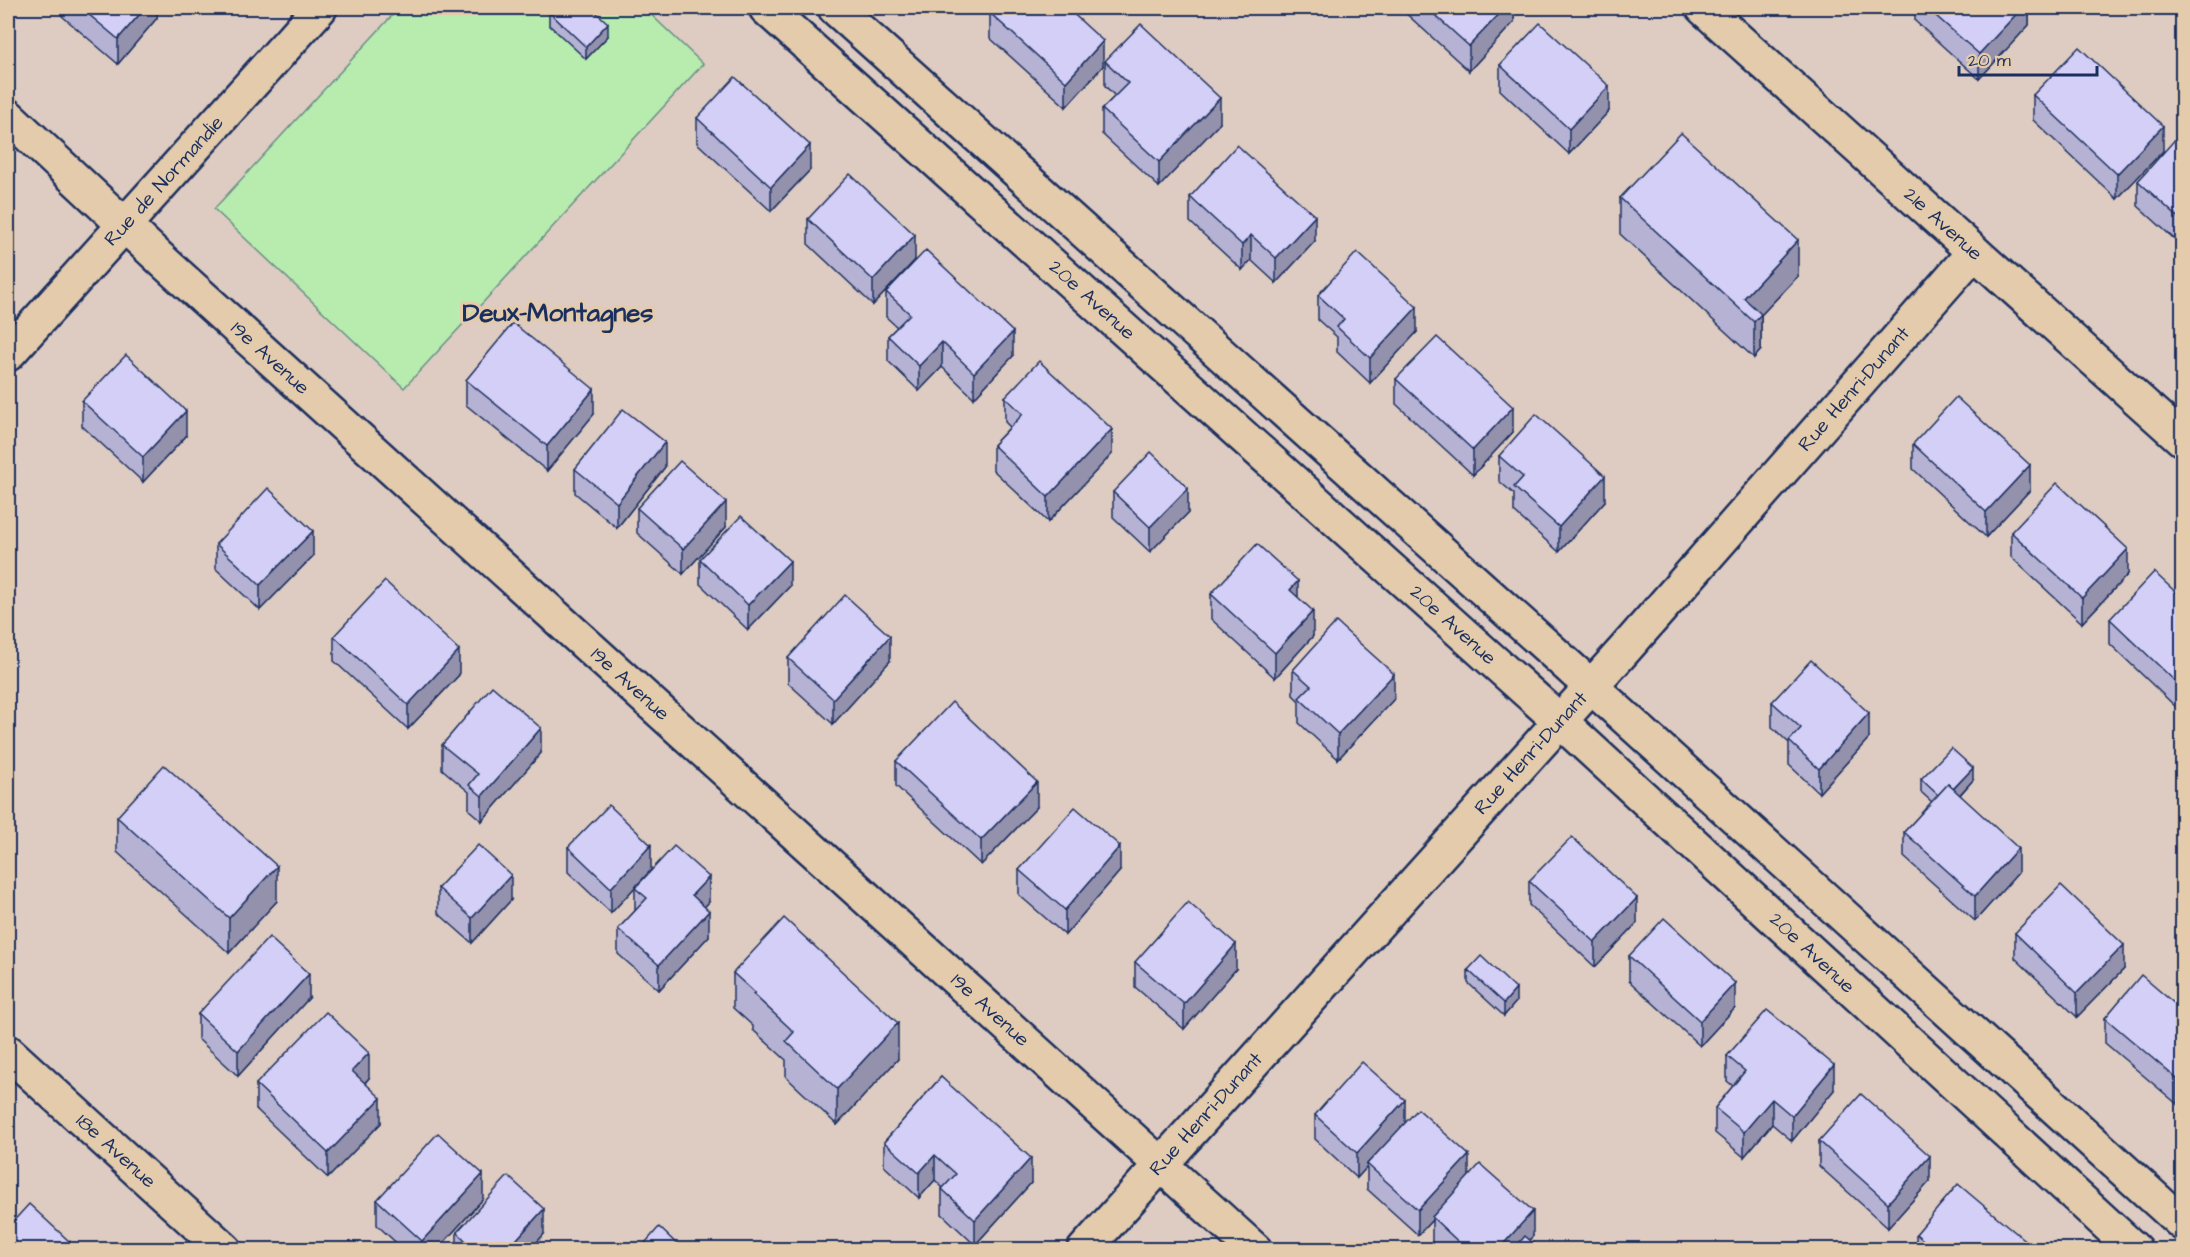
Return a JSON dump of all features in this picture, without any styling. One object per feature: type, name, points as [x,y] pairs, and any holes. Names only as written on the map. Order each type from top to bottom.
[{"type":"street","name":"Rue de Normandie","points":[[8,354],[320,8]]},
{"type":"street","name":"20e Avenue","points":[[766,8],[1560,721],[2135,1250]]},
{"type":"street","points":[[835,8],[1591,686],[2182,1223]]},
{"type":"street","name":"21e Avenue","points":[[1703,8],[2182,439]]},
{"type":"street","name":"19e Avenue","points":[[8,116],[125,226],[1255,1250]]},
{"type":"street","name":"Rue Henri-Dunant","points":[[1084,1250],[1512,776],[1974,252]]},
{"type":"street","name":"18e Avenue","points":[[8,1052],[225,1250]]},
{"type":"green space","points":[[399,8],[644,8],[703,64],[404,388],[214,209]]},
{"type":"building","points":[[81,8],[145,8],[118,39]]},
{"type":"building","points":[[554,8],[591,8],[608,23],[586,47],[549,12]]},
{"type":"building","points":[[996,8],[1067,8],[1103,41],[1066,82],[990,13]]},
{"type":"building","points":[[1427,8],[1505,8],[1469,46]]},
{"type":"building","points":[[1927,8],[2022,8],[1979,54]]},
{"type":"building","points":[[1540,23],[1609,86],[1569,129],[1500,65]]},
{"type":"building","points":[[1141,24],[1220,98],[1159,162],[1102,109],[1128,83],[1105,61]]},
{"type":"building","points":[[2079,47],[2163,126],[2117,174],[2033,95]]},
{"type":"building","points":[[735,77],[810,145],[771,187],[697,118]]},
{"type":"building","points":[[1681,133],[1798,240],[1744,298],[1761,314],[1754,322],[1620,198]]},
{"type":"building","points":[[2179,135],[2182,138],[2182,221],[2138,181]]},
{"type":"building","points":[[1237,145],[1315,216],[1276,258],[1251,235],[1242,245],[1190,197]]},
{"type":"building","points":[[850,174],[915,235],[873,280],[808,219]]},
{"type":"building","points":[[926,250],[1013,332],[974,373],[942,342],[919,366],[888,336],[910,314],[886,292]]},
{"type":"building","points":[[1357,252],[1417,307],[1370,358],[1337,327],[1344,319],[1318,295]]},
{"type":"building","points":[[513,323],[594,389],[547,446],[466,380]]},
{"type":"building","points":[[1437,337],[1513,407],[1473,450],[1396,379]]},
{"type":"building","points":[[126,355],[186,411],[143,457],[82,401]]},
{"type":"building","points":[[1039,361],[1112,429],[1048,497],[993,445],[1023,414],[1005,397]]},
{"type":"building","points":[[1956,397],[2030,465],[1986,512],[1913,444]]},
{"type":"building","points":[[623,409],[665,442],[617,503],[575,469]]},
{"type":"building","points":[[1536,414],[1605,476],[1559,527],[1514,487],[1523,477],[1499,456]]},
{"type":"building","points":[[1151,452],[1188,488],[1150,527],[1113,492]]},
{"type":"building","points":[[680,461],[726,502],[683,549],[637,508]]},
{"type":"building","points":[[2057,483],[2128,549],[2082,598],[2011,532]]},
{"type":"building","points":[[268,488],[313,531],[260,585],[216,544]]},
{"type":"building","points":[[741,516],[790,561],[748,605],[700,559]]},
{"type":"building","points":[[1257,544],[1298,581],[1290,590],[1313,611],[1275,653],[1211,594]]},
{"type":"building","points":[[2154,572],[2182,598],[2182,680],[2178,684],[2110,619]]},
{"type":"building","points":[[385,581],[459,650],[408,705],[334,636]]},
{"type":"building","points":[[845,595],[890,636],[833,699],[788,658]]},
{"type":"building","points":[[1336,622],[1394,674],[1338,734],[1299,698],[1311,686],[1293,670]]},
{"type":"building","points":[[1811,660],[1869,713],[1819,769],[1789,741],[1801,728],[1772,702]]},
{"type":"building","points":[[492,686],[541,728],[482,796],[469,785],[478,774],[442,745]]},
{"type":"building","points":[[952,702],[1037,782],[981,840],[896,761]]},
{"type":"building","points":[[1951,748],[1973,768],[1953,789],[1948,784],[1938,795],[1921,779]]},
{"type":"building","points":[[164,765],[277,866],[229,918],[117,817]]},
{"type":"building","points":[[1948,784],[2018,848],[1975,896],[1904,832]]},
{"type":"building","points":[[609,805],[651,845],[611,888],[568,847]]},
{"type":"building","points":[[1075,807],[1120,846],[1065,910],[1019,870]]},
{"type":"building","points":[[1572,837],[1637,898],[1595,942],[1529,881]]},
{"type":"building","points":[[478,845],[511,875],[472,918],[438,888]]},
{"type":"building","points":[[674,846],[709,877],[692,895],[709,911],[659,965],[618,929],[647,898],[635,888]]},
{"type":"building","points":[[2061,885],[2124,945],[2077,993],[2015,933]]},
{"type":"building","points":[[1188,902],[1236,944],[1184,1004],[1135,962]]},
{"type":"building","points":[[784,918],[898,1023],[837,1089],[786,1041],[794,1032],[733,973]]},
{"type":"building","points":[[1664,918],[1735,983],[1700,1021],[1629,956]]},
{"type":"building","points":[[269,937],[309,974],[238,1051],[198,1014]]},
{"type":"building","points":[[1481,956],[1516,989],[1504,1003],[1468,970]]},
{"type":"building","points":[[2141,975],[2182,1010],[2182,1073],[2177,1079],[2105,1018]]},
{"type":"building","points":[[1767,1010],[1834,1065],[1792,1116],[1772,1099],[1744,1132],[1715,1108],[1745,1071],[1727,1056]]},
{"type":"building","points":[[326,1012],[369,1053],[352,1071],[381,1098],[328,1153],[256,1084]]},
{"type":"building","points":[[1362,1062],[1405,1100],[1357,1153],[1315,1115]]},
{"type":"building","points":[[941,1077],[1031,1158],[975,1220],[942,1189],[956,1174],[935,1155],[919,1173],[884,1142]]},
{"type":"building","points":[[1861,1094],[1930,1156],[1888,1203],[1819,1141]]},
{"type":"building","points":[[1418,1109],[1469,1155],[1418,1210],[1367,1164]]},
{"type":"building","points":[[438,1133],[483,1174],[422,1241],[377,1200]]},
{"type":"building","points":[[1480,1164],[1533,1211],[1498,1250],[1467,1250],[1432,1217]]},
{"type":"building","points":[[508,1176],[544,1209],[507,1250],[475,1250],[457,1232]]},
{"type":"building","points":[[1958,1184],[2028,1243],[2022,1250],[1935,1250],[1916,1234]]},
{"type":"building","points":[[29,1204],[70,1242],[62,1250],[8,1250],[8,1227]]},
{"type":"building","points":[[659,1227],[683,1250],[639,1250]]},
{"type":"building","points":[[1525,1236],[1541,1250],[1513,1250]]},
{"type":"district","name":"Deux-Montagnes","points":[[558,313]]}]
